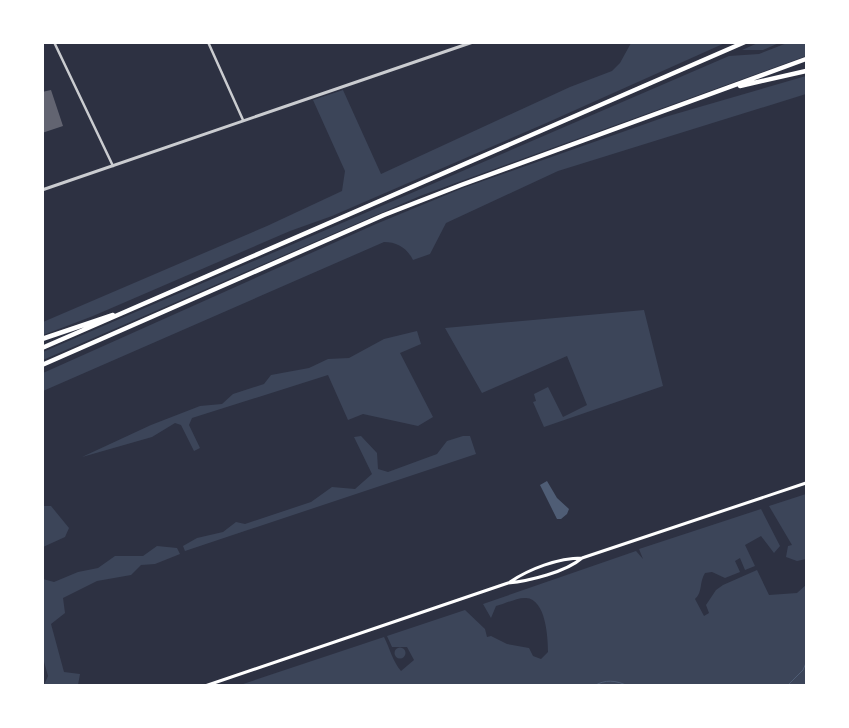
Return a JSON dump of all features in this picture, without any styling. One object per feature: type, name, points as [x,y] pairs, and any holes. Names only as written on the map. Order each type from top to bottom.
[{"type":"highway","points":[[42,348],[745,42]]},
{"type":"highway","points":[[42,366],[393,212],[528,159],[806,60]]},
{"type":"highway","points":[[726,89],[806,71]]},
{"type":"highway","points":[[42,339],[103,317],[119,314]]},
{"type":"main road","points":[[205,686],[508,583],[528,572],[569,558],[582,558],[806,483]]},
{"type":"main road","points":[[508,583],[523,582],[574,565],[582,558]]},
{"type":"street","points":[[54,42],[113,166]]},
{"type":"street","points":[[208,42],[243,120]]},
{"type":"street","points":[[42,190],[470,43]]},
{"type":"shaded area","points":[[760,42],[779,43],[763,50],[742,50]]},
{"type":"shaded area","points":[[631,43],[725,43],[332,216],[290,231],[93,316],[43,335],[43,322],[267,226],[342,191],[345,171],[313,100],[343,90],[381,174],[570,87],[612,71],[620,63]]},
{"type":"shaded area","points":[[787,43],[806,43],[806,56],[420,196],[43,360],[43,352],[729,56],[759,54]]},
{"type":"shaded area","points":[[806,76],[806,94],[558,171],[446,223],[430,254],[413,260],[401,246],[384,242],[43,391],[43,373],[376,224],[463,188],[665,117]]},
{"type":"shaded area","points":[[644,310],[663,386],[544,427],[533,402],[536,401],[534,394],[548,387],[563,417],[587,405],[567,356],[482,393],[445,328]]},
{"type":"shaded area","points":[[417,331],[421,344],[400,353],[433,417],[418,426],[363,414],[348,420],[328,375],[192,418],[189,425],[200,448],[194,451],[181,425],[175,423],[152,437],[82,457],[151,425],[200,406],[222,404],[233,394],[264,384],[271,375],[309,368],[328,359],[349,358],[384,339]]},
{"type":"shaded area","points":[[361,436],[377,453],[378,469],[388,472],[437,454],[447,441],[463,436],[470,436],[476,454],[185,551],[183,546],[197,538],[223,532],[236,522],[245,524],[311,502],[332,487],[355,489],[372,474],[354,437]]},
{"type":"shaded area","points":[[547,481],[557,498],[569,509],[567,514],[561,519],[557,519],[540,485]]},
{"type":"shaded area","points":[[806,494],[806,559],[797,561],[786,557],[788,546],[792,545],[769,506]]},
{"type":"shaded area","points":[[43,506],[51,506],[69,528],[65,537],[43,547]]},
{"type":"shaded area","points":[[761,509],[780,546],[774,553],[761,536],[745,545],[755,566],[745,570],[740,558],[735,561],[740,572],[725,578],[712,572],[705,573],[699,593],[695,599],[704,616],[709,613],[706,605],[716,590],[757,570],[769,595],[797,593],[806,585],[806,685],[240,685],[384,637],[401,671],[414,660],[407,647],[392,647],[387,636],[465,610],[485,629],[487,637],[491,636],[507,644],[529,648],[533,656],[541,659],[548,652],[546,629],[542,612],[533,600],[523,598],[496,606],[491,618],[483,604],[636,551],[643,559],[639,549]]},
{"type":"shaded area","points":[[157,546],[177,548],[180,554],[155,564],[141,565],[131,575],[97,581],[63,598],[65,613],[51,624],[64,672],[80,674],[78,685],[44,685],[48,676],[43,658],[43,579],[54,582],[78,572],[98,568],[115,556],[143,556]]},
{"type":"shaded area","points":[[400,647],[406,653],[400,659],[394,653]]},
{"type":"building","points":[[51,90],[63,126],[42,133],[42,92]]},
{"type":"waterway","points":[[787,686],[803,670],[806,663]]},
{"type":"waterway","points":[[594,686],[602,682],[611,681],[628,686]]}]
